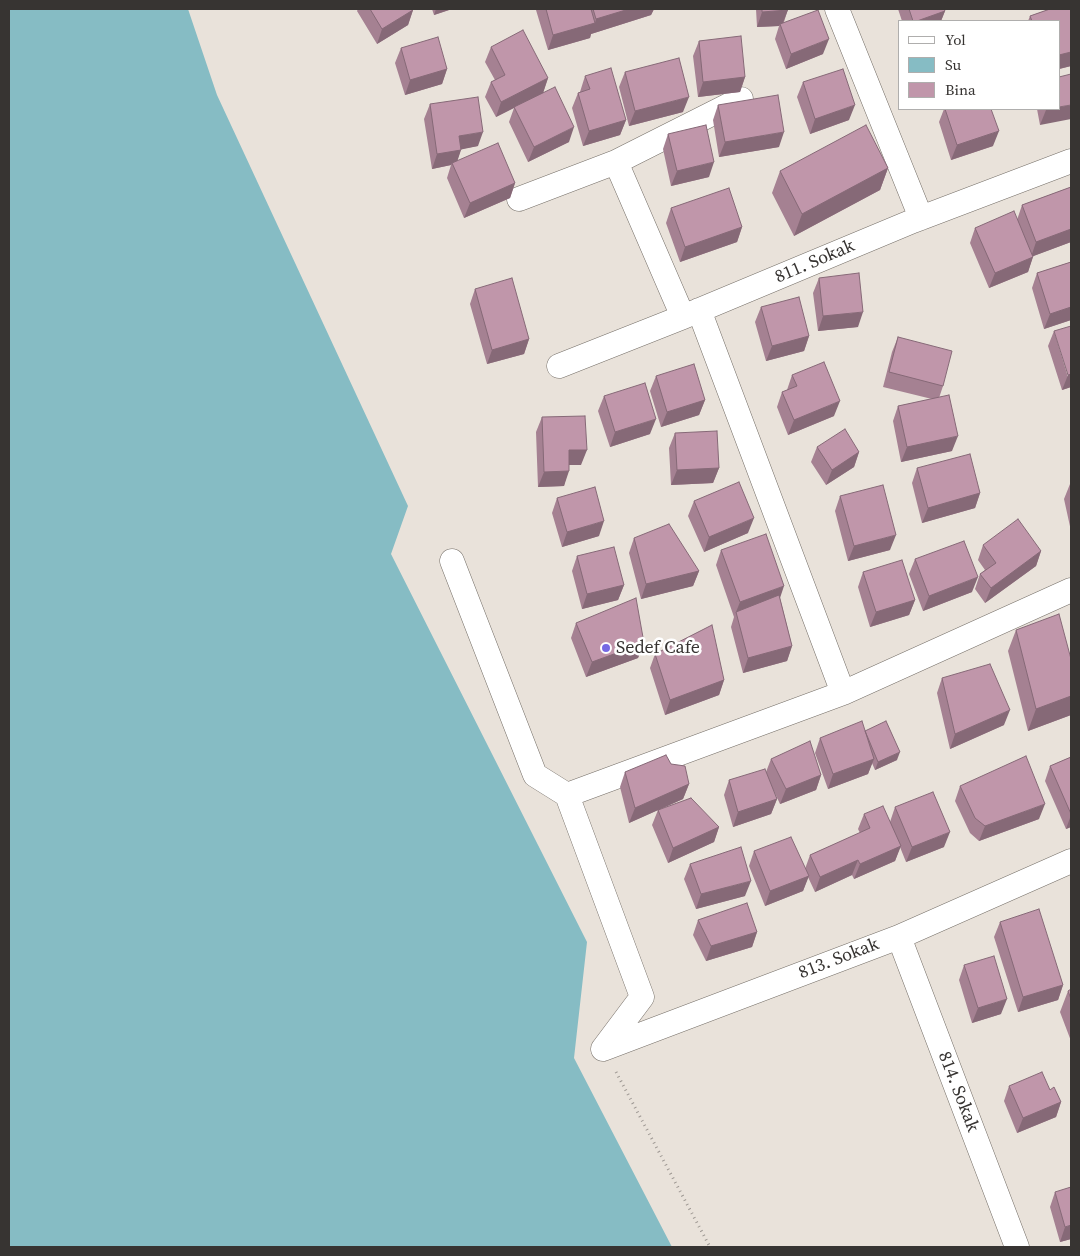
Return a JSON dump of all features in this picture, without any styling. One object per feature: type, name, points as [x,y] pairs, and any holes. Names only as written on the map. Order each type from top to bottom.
[{"type":"street","points":[[837,9],[921,218]]},
{"type":"street","points":[[518,199],[616,162],[741,99]]},
{"type":"street","name":"811. Sokak","points":[[559,366],[691,314],[921,218],[1071,161]]},
{"type":"street","points":[[616,162],[691,314],[843,693]]},
{"type":"street","points":[[452,561],[535,775],[567,796],[642,997],[603,1049]]},
{"type":"street","points":[[567,796],[843,693],[1071,592]]},
{"type":"street","name":"813. Sokak","points":[[603,1049],[899,937],[1071,861]]},
{"type":"street","name":"814. Sokak","points":[[899,937],[1017,1247]]},
{"type":"path","points":[[603,1049],[710,1247]]},
{"type":"water","points":[[9,9],[188,9],[217,95],[408,506],[391,554],[587,942],[574,1058],[672,1247],[9,1247]]},
{"type":"building","points":[[370,9],[412,9],[413,10],[382,29]]},
{"type":"building","points":[[546,9],[591,9],[595,23],[553,35]]},
{"type":"building","points":[[593,9],[629,9],[596,19]]},
{"type":"building","points":[[762,9],[788,9],[788,10],[762,12]]},
{"type":"building","points":[[909,9],[944,9],[945,11],[920,20],[913,20]]},
{"type":"building","points":[[1050,9],[1071,9],[1071,52],[1060,55],[1060,20],[1032,20],[1030,16]]},
{"type":"building","points":[[818,10],[829,39],[791,54],[780,24]]},
{"type":"building","points":[[523,30],[548,78],[501,102],[491,82],[505,75],[491,47]]},
{"type":"building","points":[[741,36],[745,77],[703,82],[699,41]]},
{"type":"building","points":[[438,37],[447,69],[410,80],[401,48]]},
{"type":"building","points":[[679,58],[689,97],[635,111],[625,72]]},
{"type":"building","points":[[611,68],[626,120],[589,131],[578,93],[590,89],[585,76]]},
{"type":"building","points":[[843,69],[855,105],[815,119],[803,82]]},
{"type":"building","points":[[1071,74],[1071,105],[1060,107],[1060,77]]},
{"type":"building","points":[[555,87],[574,127],[534,147],[514,107]]},
{"type":"building","points":[[778,95],[784,132],[725,142],[718,105]]},
{"type":"building","points":[[478,97],[483,132],[459,136],[461,150],[437,154],[430,104]]},
{"type":"building","points":[[945,110],[991,110],[999,131],[957,145]]},
{"type":"building","points":[[706,125],[714,162],[677,171],[668,134]]},
{"type":"building","points":[[866,125],[888,168],[802,214],[780,171]]},
{"type":"building","points":[[498,143],[515,183],[470,203],[452,163]]},
{"type":"building","points":[[1071,187],[1071,229],[1036,242],[1022,205]]},
{"type":"building","points":[[729,188],[742,227],[685,247],[671,208]]},
{"type":"building","points":[[1014,211],[1033,257],[995,273],[975,228]]},
{"type":"building","points":[[1071,262],[1071,307],[1050,314],[1037,273]]},
{"type":"building","points":[[859,273],[863,312],[823,316],[819,278]]},
{"type":"building","points":[[512,278],[529,339],[492,350],[475,289]]},
{"type":"building","points":[[799,297],[809,336],[772,346],[761,307]]},
{"type":"building","points":[[1071,326],[1071,374],[1068,375],[1054,331]]},
{"type":"building","points":[[898,337],[952,351],[943,386],[889,372]]},
{"type":"building","points":[[824,362],[840,401],[794,420],[782,392],[797,386],[792,375]]},
{"type":"building","points":[[694,364],[705,400],[667,412],[656,376]]},
{"type":"building","points":[[645,383],[656,419],[615,432],[604,396]]},
{"type":"building","points":[[949,395],[958,436],[907,447],[898,406]]},
{"type":"building","points":[[585,416],[587,450],[569,450],[569,471],[544,472],[542,417]]},
{"type":"building","points":[[845,429],[859,452],[832,470],[817,447]]},
{"type":"building","points":[[717,431],[719,468],[677,470],[675,433]]},
{"type":"building","points":[[970,454],[980,493],[928,508],[917,468]]},
{"type":"building","points":[[739,482],[754,518],[709,537],[694,501]]},
{"type":"building","points":[[883,485],[896,535],[854,546],[840,496]]},
{"type":"building","points":[[595,487],[604,521],[567,532],[557,498]]},
{"type":"building","points":[[1018,519],[1041,551],[991,588],[980,574],[996,563],[983,545]]},
{"type":"building","points":[[669,524],[699,571],[646,584],[634,538]]},
{"type":"building","points":[[766,534],[784,586],[740,602],[721,550]]},
{"type":"building","points":[[964,541],[978,577],[929,596],[915,559]]},
{"type":"building","points":[[614,547],[624,585],[587,594],[577,556]]},
{"type":"building","points":[[902,560],[915,600],[876,612],[863,572]]},
{"type":"building","points":[[779,595],[792,646],[748,658],[736,612]]},
{"type":"building","name":"Sedef Cafe","points":[[636,598],[644,643],[592,662],[576,623]]},
{"type":"building","points":[[1059,614],[1071,659],[1071,696],[1036,709],[1016,630]]},
{"type":"building","points":[[712,625],[724,680],[670,700],[655,654]]},
{"type":"building","points":[[990,664],[1010,710],[955,734],[942,678]]},
{"type":"building","points":[[862,721],[874,759],[833,774],[820,738]]},
{"type":"building","points":[[886,721],[900,752],[878,762],[865,731]]},
{"type":"building","points":[[810,741],[821,775],[786,789],[771,759]]},
{"type":"building","points":[[666,755],[671,764],[685,766],[689,784],[635,808],[625,772]]},
{"type":"building","points":[[1026,756],[1045,804],[985,826],[975,818],[960,786]]},
{"type":"building","points":[[1071,757],[1071,814],[1050,766]]},
{"type":"building","points":[[765,769],[777,799],[738,812],[729,780]]},
{"type":"building","points":[[933,792],[950,832],[912,847],[895,807]]},
{"type":"building","points":[[691,798],[719,827],[673,848],[658,810]]},
{"type":"building","points":[[883,806],[901,846],[860,864],[858,860],[820,877],[810,855],[870,828],[864,814]]},
{"type":"building","points":[[791,837],[809,876],[770,891],[754,851]]},
{"type":"building","points":[[741,847],[751,881],[701,894],[690,864]]},
{"type":"building","points":[[747,903],[757,932],[711,946],[698,920]]},
{"type":"building","points":[[1039,909],[1063,985],[1023,997],[1000,922]]},
{"type":"building","points":[[994,956],[1007,999],[978,1008],[964,965]]},
{"type":"building","points":[[1042,1072],[1050,1090],[1054,1087],[1061,1102],[1023,1118],[1009,1086]]},
{"type":"building","points":[[1071,1187],[1071,1225],[1065,1227],[1055,1192]]},
{"type":"place","name":"Sedef Cafe","points":[[606,648]]}]
